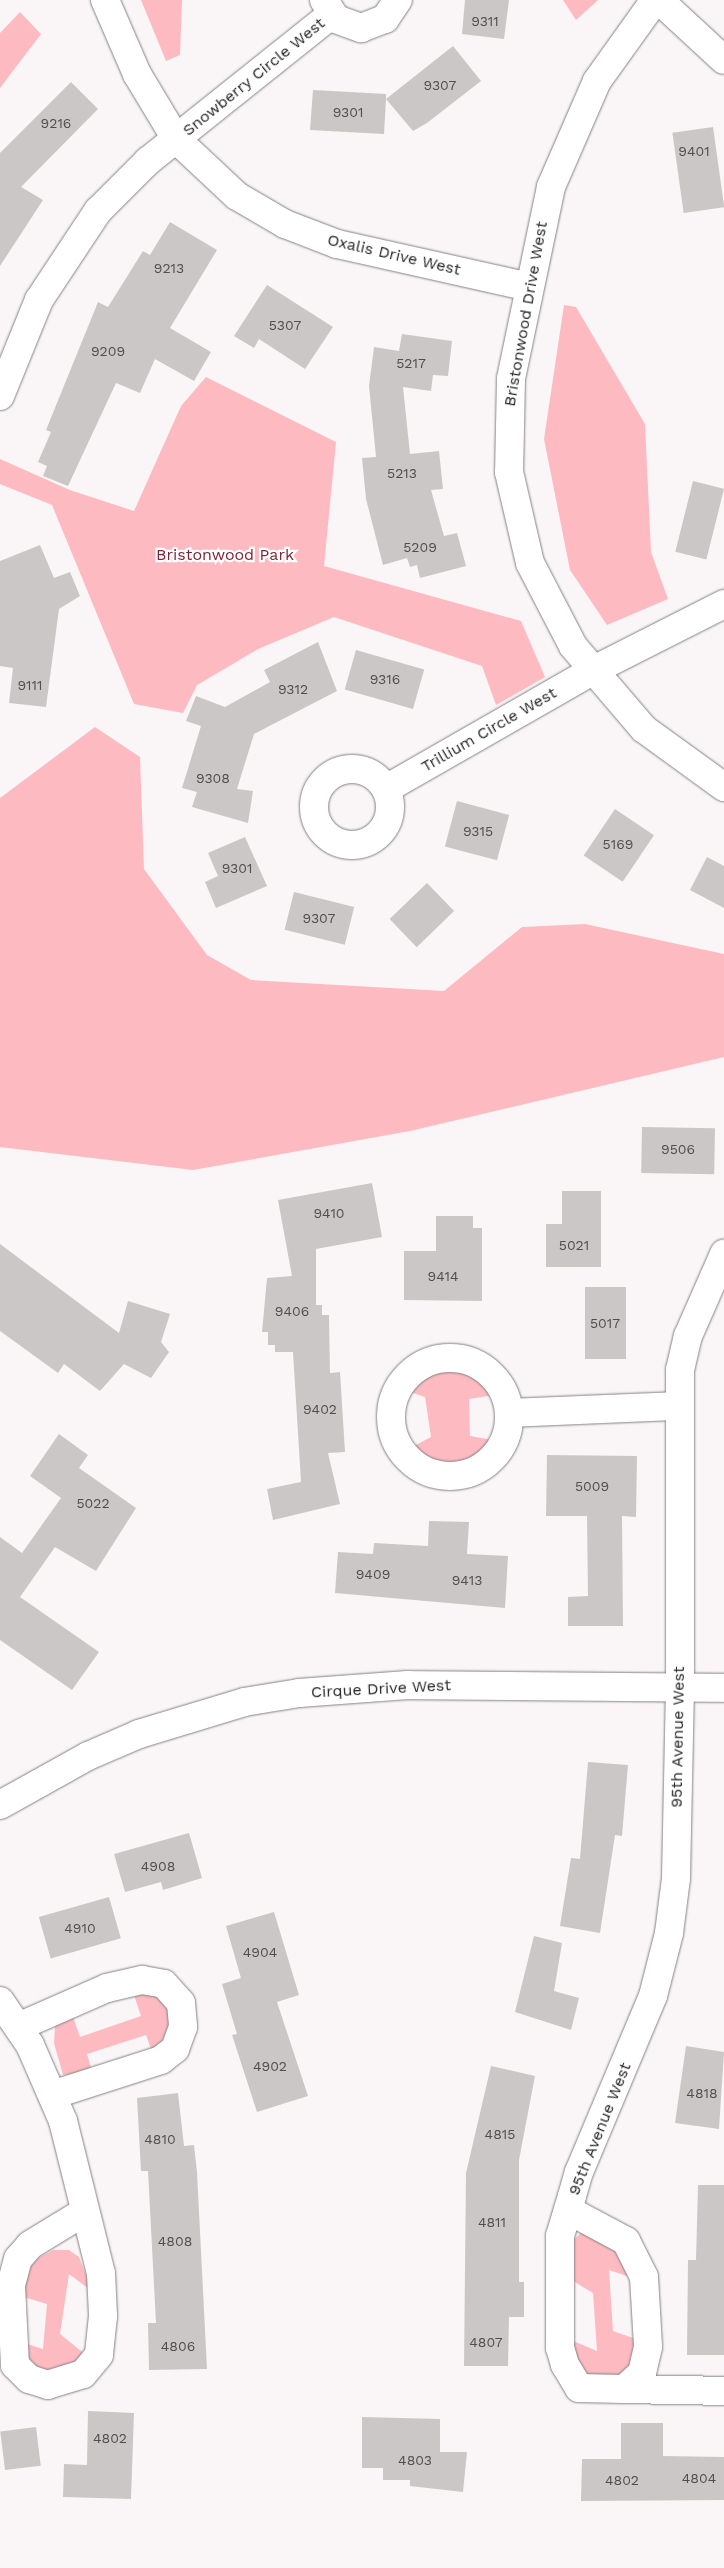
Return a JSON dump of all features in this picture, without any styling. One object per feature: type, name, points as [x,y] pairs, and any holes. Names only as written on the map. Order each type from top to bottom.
[{"type":"street","name":"Oxalis Drive West","points":[[105,0],[137,74],[176,139],[237,196],[285,224],[337,244],[529,286]]},
{"type":"street","name":"Snowberry Circle West","points":[[0,396],[39,300],[76,239],[122,185],[328,7],[348,26],[374,26],[385,20],[398,0]]},
{"type":"street","name":"Bristonwood Drive West","points":[[654,0],[629,30],[579,115],[551,187],[529,286],[508,410],[514,503],[542,592],[592,671],[644,729],[724,787]]},
{"type":"street","points":[[659,0],[724,60]]},
{"type":"street","name":"Trillium Circle West","points":[[386,789],[592,671],[724,604]]},
{"type":"street","name":"95th Avenue West","points":[[568,2210],[626,2241],[644,2277],[648,2348],[642,2373],[624,2389],[579,2388],[565,2365],[560,2348],[560,2236],[568,2210],[653,1996],[669,1932],[676,1878],[680,1688],[678,1406],[688,1336],[724,1254]]},
{"type":"street","points":[[444,1358],[481,1366],[496,1379],[510,1413],[505,1438],[485,1465],[447,1476],[427,1472],[410,1461],[392,1426],[398,1389],[426,1363],[444,1358]]},
{"type":"street","points":[[510,1413],[678,1406]]},
{"type":"street","name":"Cirque Drive West","points":[[0,1805],[88,1756],[139,1734],[244,1702],[298,1693],[408,1685],[724,1688]]},
{"type":"street","points":[[18,2027],[107,1988],[142,1980],[164,1984],[182,2003],[183,2027],[175,2049],[161,2060],[52,2095]]},
{"type":"street","points":[[0,2001],[18,2027],[52,2095],[84,2212],[100,2273],[103,2316],[99,2355],[83,2374],[48,2385],[29,2379],[15,2365],[10,2345],[11,2285],[18,2259],[30,2245],[84,2212]]},
{"type":"street","points":[[624,2389],[724,2391]]},
{"type":"green space","points":[[141,0],[182,0],[180,55],[166,61]]},
{"type":"green space","points":[[563,0],[598,0],[576,20]]},
{"type":"green space","points":[[20,12],[41,34],[0,88],[0,33]]},
{"type":"green space","points":[[564,305],[576,307],[645,424],[651,552],[668,599],[607,625],[570,570],[544,439]]},
{"type":"green space","name":"Bristonwood Park","points":[[206,377],[336,442],[324,566],[521,621],[545,677],[496,705],[482,666],[334,617],[258,649],[197,685],[183,713],[134,704],[52,505],[0,484],[0,459],[70,490],[134,511],[181,406]]},
{"type":"green space","points":[[95,727],[140,757],[144,869],[207,955],[251,980],[444,991],[522,927],[585,924],[724,954],[724,1057],[410,1131],[193,1170],[0,1147],[0,798]]},
{"type":"green space","points":[[455,1368],[471,1373],[494,1395],[469,1399],[470,1436],[493,1440],[483,1453],[454,1466],[423,1458],[412,1447],[431,1437],[425,1397],[410,1392],[423,1375]]},
{"type":"green space","points":[[132,1989],[168,1999],[171,2038],[152,2052],[146,2035],[87,2054],[92,2071],[63,2075],[54,2043],[55,2026],[62,2016],[71,2011],[80,2037],[141,2016]]},
{"type":"green space","points":[[581,2233],[611,2238],[639,2280],[609,2270],[613,2331],[639,2340],[638,2356],[620,2379],[591,2377],[579,2370],[569,2339],[597,2351],[593,2293],[568,2278],[571,2242]]},
{"type":"green space","points":[[53,2250],[69,2250],[79,2257],[93,2292],[69,2274],[60,2334],[86,2355],[79,2367],[46,2376],[28,2366],[18,2341],[43,2349],[47,2304],[17,2295],[29,2263]]},
{"type":"building","points":[[465,0],[509,0],[504,39],[462,34]]},
{"type":"building","points":[[453,46],[481,81],[427,123],[413,131],[386,99]]},
{"type":"building","points":[[71,82],[98,109],[21,187],[43,200],[0,266],[0,153]]},
{"type":"building","points":[[313,90],[386,94],[384,134],[310,130]]},
{"type":"building","points":[[713,127],[724,207],[684,213],[672,133]]},
{"type":"building","points":[[170,222],[217,250],[170,328],[211,352],[194,381],[155,359],[140,393],[116,383],[68,486],[43,476],[47,466],[38,462],[51,432],[46,430],[98,302],[108,307],[143,251],[150,255]]},
{"type":"building","points":[[267,285],[333,327],[305,369],[259,339],[254,348],[234,336]]},
{"type":"building","points":[[402,334],[452,341],[448,376],[433,375],[431,391],[403,387],[410,454],[439,451],[443,489],[431,490],[444,536],[457,533],[466,566],[420,578],[417,565],[410,567],[407,558],[383,565],[366,499],[362,458],[376,457],[369,386],[374,347],[399,351]]},
{"type":"building","points":[[693,481],[724,489],[706,560],[675,552]]},
{"type":"building","points":[[40,545],[54,578],[70,572],[80,596],[59,609],[46,707],[9,703],[13,668],[0,666],[0,561]]},
{"type":"building","points":[[318,642],[337,691],[254,734],[237,789],[253,791],[248,823],[192,807],[197,792],[182,788],[201,726],[186,721],[196,696],[225,707],[270,682],[264,670]]},
{"type":"building","points":[[356,650],[424,670],[413,709],[345,689]]},
{"type":"building","points":[[457,801],[509,815],[497,860],[445,846]]},
{"type":"building","points":[[615,809],[654,835],[623,882],[584,855]]},
{"type":"building","points":[[245,837],[267,886],[216,908],[205,882],[218,876],[208,853]]},
{"type":"building","points":[[707,857],[724,866],[724,908],[690,890]]},
{"type":"building","points":[[427,883],[454,911],[417,947],[390,919]]},
{"type":"building","points":[[294,892],[354,907],[345,945],[285,930]]},
{"type":"building","points":[[642,1127],[715,1128],[714,1174],[641,1173]]},
{"type":"building","points":[[372,1183],[382,1237],[316,1249],[316,1305],[322,1305],[322,1315],[329,1315],[330,1373],[340,1372],[345,1452],[328,1453],[340,1504],[273,1520],[267,1489],[301,1482],[293,1352],[275,1352],[275,1345],[268,1345],[268,1332],[262,1332],[267,1278],[292,1276],[278,1200]]},
{"type":"building","points":[[562,1191],[601,1191],[601,1267],[546,1267],[546,1224],[562,1224]]},
{"type":"building","points":[[436,1216],[473,1216],[473,1228],[482,1228],[482,1301],[404,1300],[404,1251],[436,1251]]},
{"type":"building","points":[[0,1244],[119,1333],[128,1301],[170,1314],[161,1342],[169,1352],[151,1378],[124,1364],[100,1391],[64,1364],[58,1373],[0,1331]]},
{"type":"building","points":[[585,1287],[626,1287],[626,1359],[585,1359]]},
{"type":"building","points":[[59,1434],[88,1455],[79,1468],[136,1508],[96,1571],[55,1547],[20,1597],[99,1652],[72,1690],[0,1640],[0,1537],[22,1553],[61,1498],[30,1476]]},
{"type":"building","points":[[547,1455],[637,1456],[636,1517],[622,1516],[623,1626],[568,1626],[568,1597],[588,1596],[587,1516],[546,1516]]},
{"type":"building","points":[[429,1521],[469,1522],[467,1554],[508,1556],[505,1608],[335,1593],[338,1552],[373,1554],[374,1543],[428,1546]]},
{"type":"building","points":[[588,1762],[628,1765],[622,1836],[615,1835],[600,1933],[560,1926],[571,1858],[580,1859]]},
{"type":"building","points":[[189,1833],[202,1878],[163,1890],[161,1882],[125,1892],[114,1854]]},
{"type":"building","points":[[109,1897],[121,1938],[51,1958],[39,1917]]},
{"type":"building","points":[[274,1912],[299,1995],[277,2002],[308,2096],[257,2112],[232,2035],[237,2034],[222,1984],[241,1978],[226,1926]]},
{"type":"building","points":[[534,1936],[562,1943],[554,1991],[579,1998],[571,2030],[515,2012]]},
{"type":"building","points":[[686,2046],[724,2052],[719,2129],[675,2123]]},
{"type":"building","points":[[491,2066],[535,2076],[519,2160],[519,2282],[524,2282],[524,2317],[509,2317],[508,2366],[464,2366],[466,2173]]},
{"type":"building","points":[[178,2093],[184,2146],[194,2145],[197,2172],[207,2369],[149,2370],[148,2323],[156,2323],[148,2171],[141,2171],[137,2098]]},
{"type":"building","points":[[698,2185],[724,2185],[724,2355],[687,2355],[688,2260],[696,2260]]},
{"type":"building","points":[[88,2411],[134,2413],[131,2499],[63,2497],[64,2464],[87,2465]]},
{"type":"building","points":[[362,2417],[440,2419],[440,2452],[467,2452],[463,2492],[410,2486],[410,2480],[383,2480],[383,2468],[362,2468]]},
{"type":"building","points":[[621,2423],[663,2423],[663,2456],[724,2457],[724,2500],[581,2501],[582,2459],[621,2459]]},
{"type":"building","points":[[36,2427],[41,2466],[5,2470],[0,2431]]}]
